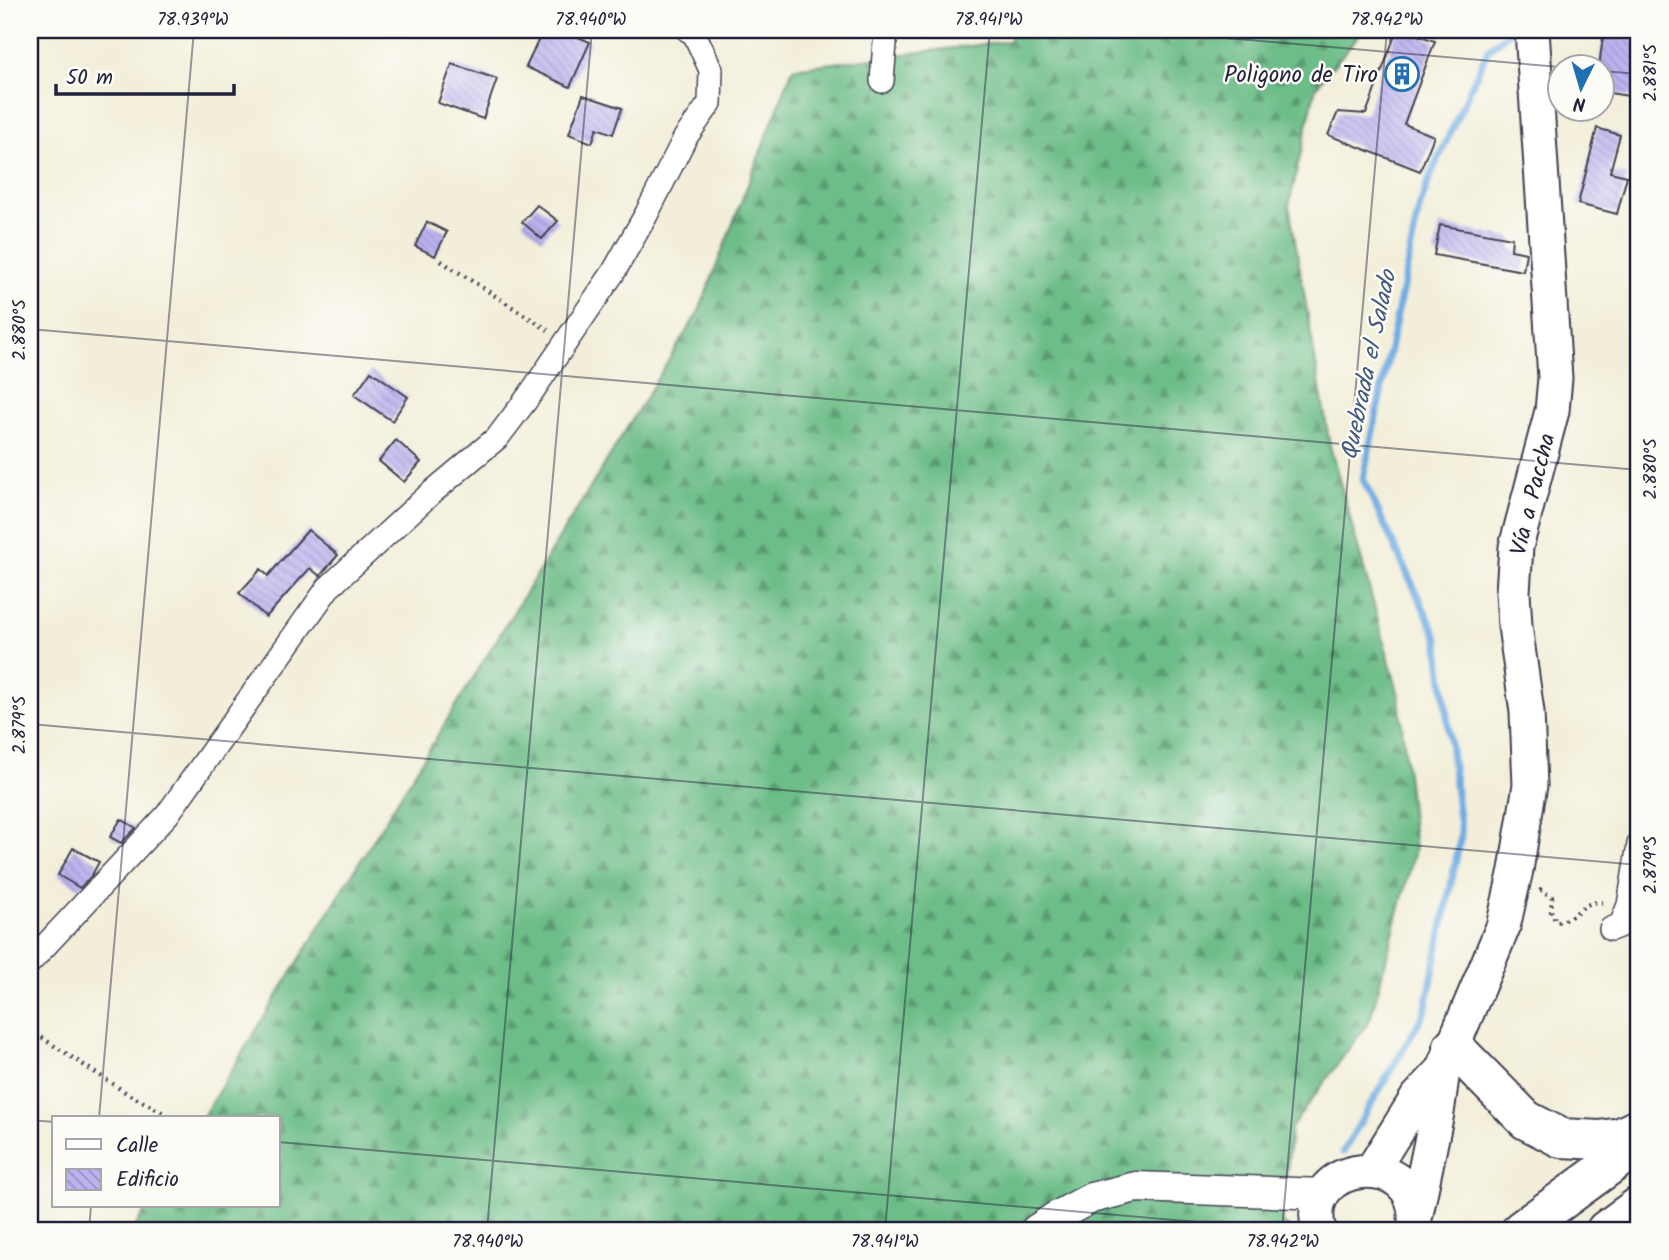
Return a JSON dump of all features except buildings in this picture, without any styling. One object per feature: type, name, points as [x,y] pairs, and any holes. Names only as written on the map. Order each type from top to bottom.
[{"type":"highway","points":[[1448,1058],[1526,1120],[1561,1138],[1600,1140],[1621,1137],[1639,1128]]},
{"type":"highway","points":[[1521,1230],[1639,1144]]},
{"type":"highway","points":[[1606,1230],[1639,1206]]},
{"type":"main road","name":"Vía a Paccha","points":[[1415,1222],[1448,1058],[1503,927],[1516,870],[1530,785],[1527,712],[1513,592],[1516,547],[1552,411],[1555,378],[1532,30]]},
{"type":"main road","name":"Vía a Paccha","points":[[1372,1170],[1417,1097],[1448,1058]]},
{"type":"main road","points":[[1319,1230],[1318,1209],[1324,1194],[1344,1175],[1358,1171],[1372,1170],[1388,1175],[1401,1184],[1411,1198],[1415,1222]]},
{"type":"street","points":[[30,962],[167,815],[328,588],[430,494],[498,437],[566,341],[613,273],[685,138],[709,103],[711,69],[694,33],[688,30]]},
{"type":"street","points":[[883,81],[886,30]]},
{"type":"street","points":[[1611,929],[1620,925],[1629,905],[1639,844]]},
{"type":"street","points":[[1036,1230],[1091,1198],[1136,1187],[1324,1194]]},
{"type":"path","points":[[442,261],[566,341]]},
{"type":"path","points":[[1536,897],[1541,890],[1552,897],[1550,911],[1556,922],[1567,920],[1580,907],[1590,902],[1614,904]]},
{"type":"path","points":[[30,1030],[128,1094],[169,1116]]},
{"type":"green space","points":[[1012,30],[1363,30],[1316,87],[1289,205],[1330,446],[1399,696],[1415,850],[1370,1020],[1291,1128],[1282,1222],[1292,1230],[133,1230],[147,1208],[280,1208],[280,1116],[203,1116],[699,311],[793,68],[1009,41]]},
{"type":"waterway","name":"Quebrada el Salado","points":[[1343,1152],[1425,1012],[1461,835],[1438,639],[1363,479],[1419,209],[1430,177],[1488,50],[1511,30]]},
{"type":"place","name":"Poligono de Tiro","points":[[1402,74]]}]
